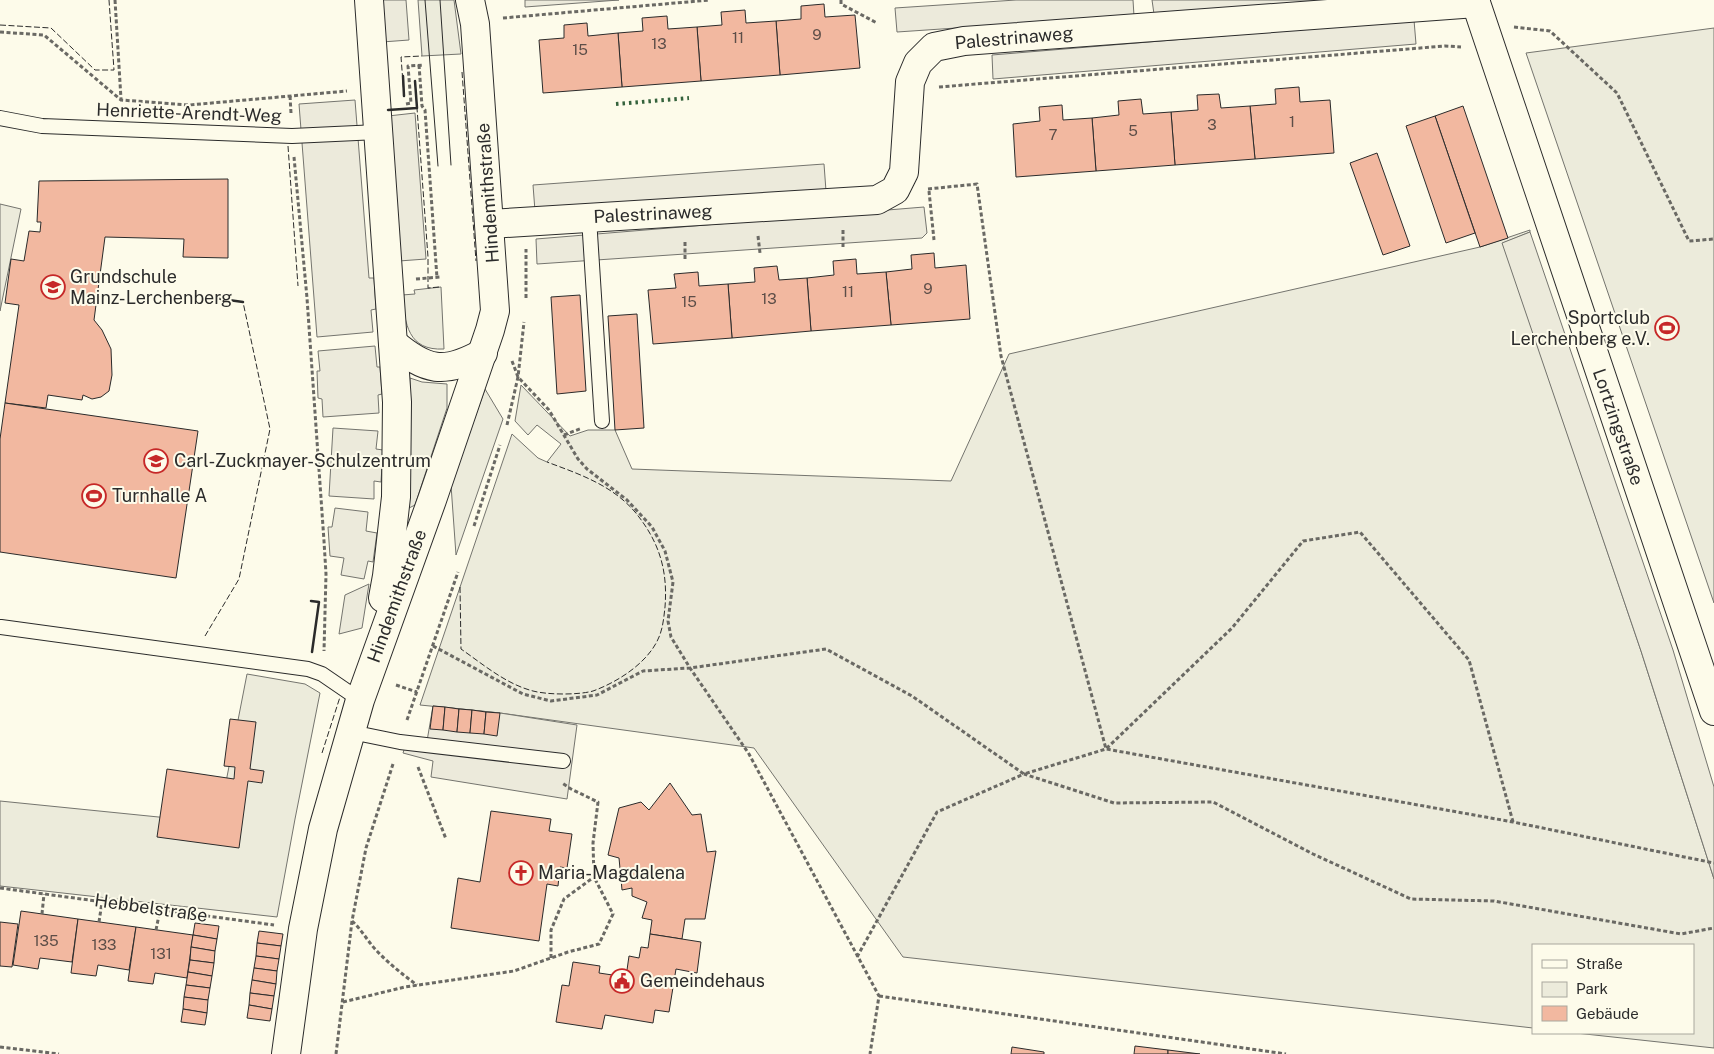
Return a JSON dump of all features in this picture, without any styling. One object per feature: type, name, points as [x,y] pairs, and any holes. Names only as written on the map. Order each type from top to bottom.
[{"type":"street","name":"Hindemithstraße","points":[[369,0],[397,402],[396,497],[373,687]]},
{"type":"street","name":"Hindemithstraße","points":[[373,687],[432,500],[483,353],[495,311],[475,24],[470,0]]},
{"type":"street","name":"Palestrinaweg","points":[[490,224],[877,200],[895,190],[904,172],[910,82],[918,64],[934,47],[964,40],[1478,9]]},
{"type":"street","name":"Lortzingstraße","points":[[1478,9],[1714,711]]},
{"type":"street","points":[[393,343],[413,358],[437,367],[453,366],[483,353]]},
{"type":"street","points":[[286,1054],[303,929],[323,829],[350,732],[373,687]]},
{"type":"lane","name":"Henriette-Arendt-Weg","points":[[0,118],[42,126],[292,136],[378,132]]},
{"type":"lane","points":[[589,218],[602,420]]},
{"type":"lane","points":[[1,627],[308,668],[322,674],[373,687]]},
{"type":"lane","points":[[350,732],[404,743],[564,762]]},
{"type":"path","points":[[115,0],[121,100]]},
{"type":"path","points":[[502,18],[710,0]]},
{"type":"path","points":[[841,0],[841,4],[877,23]]},
{"type":"path","points":[[1478,9],[1550,31],[1617,93],[1689,241],[1714,239]]},
{"type":"path","points":[[0,32],[44,35],[121,100],[189,105],[355,90]]},
{"type":"path","points":[[933,88],[1426,48],[1462,47]]},
{"type":"path","points":[[419,65],[422,106],[425,110],[438,277],[428,278]]},
{"type":"path","points":[[290,96],[326,574],[326,635],[322,674]]},
{"type":"path","points":[[928,180],[934,240]]},
{"type":"path","points":[[895,190],[977,184],[1001,356],[1106,748]]},
{"type":"path","points":[[518,377],[549,410],[578,459],[587,469],[627,500],[652,527],[665,551],[674,582],[668,621],[671,637],[749,754],[878,996],[870,1054]]},
{"type":"path","points":[[474,526],[500,445]]},
{"type":"path","points":[[857,958],[937,812],[1024,774],[1106,748],[1232,628],[1303,541],[1360,532],[1469,660],[1513,822]]},
{"type":"path","points":[[336,1054],[352,921],[366,848],[404,743],[417,692],[458,572]]},
{"type":"path","points":[[433,646],[523,694],[551,701],[597,695],[643,671],[690,668],[826,649],[912,696],[1024,774],[1114,803],[1213,802],[1314,854],[1411,899],[1494,901],[1681,934],[1714,928]]},
{"type":"path","points":[[373,687],[417,692]]},
{"type":"path","points":[[404,743],[446,839]]},
{"type":"path","points":[[1106,748],[1513,822],[1714,863]]},
{"type":"path","points":[[343,1002],[418,985],[514,971],[599,944],[613,914],[594,877],[593,843],[598,802],[570,789],[560,782],[564,762]]},
{"type":"path","points":[[551,958],[551,930],[564,899],[594,877]]},
{"type":"path","name":"Hebbelstraße","points":[[0,888],[303,929]]},
{"type":"path","points":[[42,914],[44,894]]},
{"type":"path","points":[[99,922],[102,902]]},
{"type":"path","points":[[156,930],[160,910]]},
{"type":"path","points":[[352,921],[361,929],[374,948],[394,968],[418,985]]},
{"type":"path","points":[[878,996],[1249,1052],[1286,1054]]},
{"type":"path","points":[[0,1047],[22,1052],[59,1054]]},
{"type":"green space","points":[[418,0],[454,0],[461,54],[422,56]]},
{"type":"green space","name":"Sportclub Lerchenberg e.V.","points":[[1714,28],[1714,603],[1526,53]]},
{"type":"green space","points":[[0,204],[21,209],[0,311]]},
{"type":"green space","points":[[1530,230],[1530,232],[1503,243],[1641,651],[1714,879],[1714,1048],[1585,1034],[1694,1034],[1694,944],[1532,944],[1532,1028],[903,957],[754,748],[500,713],[420,705],[512,434],[538,458],[547,462],[561,444],[537,425],[528,435],[515,421],[521,385],[570,436],[588,430],[615,430],[632,469],[951,481],[1009,354],[1480,247]]},
{"type":"green space","points":[[441,287],[444,349],[423,345],[411,334],[407,325],[402,295],[415,294],[414,290]]},
{"type":"green space","points":[[410,378],[422,382],[447,384],[447,408],[415,505],[409,508],[407,505]]},
{"type":"green space","points":[[485,389],[503,419],[456,555],[451,485]]},
{"type":"green space","points":[[247,674],[305,684],[320,693],[277,917],[0,886],[0,801],[218,823]]},
{"type":"shaded area","points":[[379,0],[406,0],[409,40],[382,42]]},
{"type":"shaded area","points":[[525,0],[619,0],[525,7]]},
{"type":"shaded area","points":[[1016,0],[1133,0],[1134,16],[897,32],[895,8]]},
{"type":"shaded area","points":[[1152,0],[1337,0],[1154,14]]},
{"type":"shaded area","points":[[1414,20],[1416,44],[993,79],[992,55]]},
{"type":"shaded area","points":[[355,100],[369,278],[374,278],[376,309],[371,310],[373,332],[317,337],[299,104]]},
{"type":"shaded area","points":[[415,113],[426,259],[399,261],[388,116]]},
{"type":"shaded area","points":[[824,164],[826,191],[535,211],[533,185]]},
{"type":"shaded area","points":[[924,207],[927,233],[922,238],[537,264],[536,239]]},
{"type":"shaded area","points":[[1530,232],[1673,650],[1714,787],[1714,879],[1641,651],[1502,243]]},
{"type":"shaded area","points":[[375,346],[377,367],[380,367],[382,394],[378,395],[379,413],[323,417],[322,399],[318,398],[317,371],[320,371],[318,351]]},
{"type":"shaded area","points":[[333,428],[378,431],[376,449],[383,450],[381,482],[374,481],[374,499],[329,496]]},
{"type":"shaded area","points":[[335,508],[368,512],[366,531],[377,533],[373,562],[368,561],[364,579],[341,575],[344,558],[330,556],[328,527],[332,527]]},
{"type":"shaded area","points":[[369,584],[362,628],[339,634],[345,595]]},
{"type":"shaded area","points":[[433,706],[500,713],[577,725],[567,799],[431,777],[433,761],[403,753],[408,738],[427,741]]},
{"type":"building","points":[[824,4],[825,17],[855,15],[860,68],[780,75],[776,21],[801,19],[801,6]]},
{"type":"building","points":[[745,10],[746,23],[776,21],[780,75],[701,81],[697,27],[722,25],[721,12]]},
{"type":"building","points":[[667,16],[668,29],[697,27],[701,81],[622,87],[618,33],[643,31],[642,18]]},
{"type":"building","points":[[587,23],[588,36],[618,33],[622,87],[543,93],[539,40],[564,38],[564,25]]},
{"type":"building","points":[[1299,87],[1300,102],[1330,100],[1334,153],[1255,159],[1250,106],[1276,104],[1275,89]]},
{"type":"building","points":[[1219,94],[1221,108],[1250,106],[1255,159],[1175,165],[1171,112],[1198,110],[1197,95]]},
{"type":"building","points":[[1141,99],[1143,114],[1171,112],[1175,165],[1096,171],[1092,118],[1119,115],[1118,101]]},
{"type":"building","points":[[1062,105],[1063,120],[1092,118],[1096,171],[1016,177],[1013,124],[1040,121],[1039,107]]},
{"type":"building","points":[[1463,106],[1508,238],[1480,247],[1435,116]]},
{"type":"building","points":[[1435,116],[1475,233],[1446,243],[1406,126]]},
{"type":"building","points":[[1377,153],[1410,246],[1383,255],[1350,163]]},
{"type":"building","name":"Grundschule Mainz-Lerchenberg","points":[[228,179],[228,258],[183,257],[184,239],[105,237],[94,320],[102,330],[111,349],[112,375],[109,391],[101,397],[92,399],[83,395],[82,400],[48,395],[46,408],[5,403],[19,305],[5,303],[11,259],[24,261],[29,231],[40,232],[41,222],[37,222],[39,181]]},
{"type":"building","points":[[934,253],[935,268],[966,265],[970,319],[891,325],[886,272],[912,269],[911,255]]},
{"type":"building","points":[[856,259],[857,274],[886,272],[891,325],[811,331],[807,278],[834,275],[833,261]]},
{"type":"building","points":[[777,266],[779,280],[807,278],[811,331],[732,338],[728,284],[755,282],[754,268]]},
{"type":"building","points":[[698,272],[699,286],[728,284],[732,338],[653,344],[648,290],[676,288],[674,274]]},
{"type":"building","points":[[580,295],[586,391],[557,394],[551,297]]},
{"type":"building","points":[[637,314],[644,428],[615,430],[608,316]]},
{"type":"building","name":"Turnhalle A","points":[[5,403],[198,431],[176,578],[0,552],[0,439]]},
{"type":"building","points":[[433,706],[445,707],[443,730],[430,729]]},
{"type":"building","points":[[445,707],[459,709],[457,732],[443,730]]},
{"type":"building","points":[[459,709],[472,710],[470,733],[457,732]]},
{"type":"building","points":[[472,710],[486,712],[484,734],[470,733]]},
{"type":"building","points":[[486,712],[500,713],[497,736],[484,734]]},
{"type":"building","points":[[230,719],[256,722],[250,769],[264,771],[262,783],[248,781],[239,848],[157,837],[167,769],[234,779],[235,767],[224,766]]},
{"type":"building","points":[[670,783],[692,815],[701,814],[707,852],[716,851],[705,919],[685,919],[682,939],[650,934],[652,920],[642,918],[647,902],[632,896],[632,888],[622,890],[619,858],[608,855],[619,808],[641,802],[649,810]]},
{"type":"building","name":"Maria-Magdalena","points":[[491,811],[551,819],[549,831],[572,834],[567,868],[560,867],[558,886],[547,884],[539,941],[451,928],[458,878],[480,882]]},
{"type":"building","points":[[21,911],[78,919],[72,962],[40,958],[38,969],[13,965]]},
{"type":"building","points":[[78,919],[136,927],[129,970],[98,965],[96,976],[71,973]]},
{"type":"building","points":[[0,922],[18,924],[12,967],[0,966]]},
{"type":"building","points":[[195,923],[219,926],[217,939],[193,935]]},
{"type":"building","points":[[136,927],[193,935],[187,978],[155,973],[153,984],[128,981]]},
{"type":"building","points":[[259,931],[283,934],[281,946],[257,943]]},
{"type":"building","name":"Gemeindehaus","points":[[650,934],[701,942],[697,973],[676,969],[669,1012],[655,1010],[653,1023],[605,1015],[602,1029],[556,1022],[562,985],[569,986],[573,962],[600,966],[599,973],[626,977],[629,956],[639,958],[641,947],[648,948]]},
{"type":"building","points":[[193,935],[217,939],[215,951],[191,947]]},
{"type":"building","points":[[257,943],[281,946],[279,959],[256,956]]},
{"type":"building","points":[[191,947],[215,951],[214,963],[190,960]]},
{"type":"building","points":[[256,956],[279,959],[277,971],[254,968]]},
{"type":"building","points":[[190,960],[214,963],[212,976],[188,972]]},
{"type":"building","points":[[254,968],[277,971],[276,984],[252,980]]},
{"type":"building","points":[[188,972],[212,976],[210,988],[186,985]]},
{"type":"building","points":[[252,980],[276,984],[274,996],[250,993]]},
{"type":"building","points":[[186,985],[210,988],[208,1000],[184,997]]},
{"type":"building","points":[[250,993],[274,996],[272,1009],[249,1005]]},
{"type":"building","points":[[184,997],[208,1000],[207,1013],[183,1009]]},
{"type":"building","points":[[249,1005],[272,1009],[270,1021],[247,1018]]},
{"type":"building","points":[[183,1009],[207,1013],[205,1025],[181,1022]]},
{"type":"building","points":[[1135,1046],[1168,1050],[1168,1054],[1134,1054]]},
{"type":"building","points":[[1012,1047],[1044,1052],[1044,1054],[1011,1054]]},
{"type":"building","points":[[1168,1050],[1200,1054],[1168,1054]]},
{"type":"tram line","points":[[425,0],[438,166]]},
{"type":"tram line","points":[[440,0],[451,165]]},
{"type":"hedge","points":[[616,104],[689,98]]},
{"type":"fence","points":[[0,25],[51,28],[95,70],[114,70],[109,0]]},
{"type":"fence","points":[[404,96],[401,57],[422,56]]},
{"type":"fence","points":[[462,72],[476,261]]},
{"type":"fence","points":[[415,81],[428,257],[428,288],[439,287]]},
{"type":"fence","points":[[288,146],[298,286]]},
{"type":"fence","points":[[205,636],[239,579],[270,429],[243,302]]},
{"type":"fence","points":[[460,587],[461,649],[504,679],[523,688],[563,694],[593,691],[622,677],[648,655],[659,637],[665,607],[665,581],[656,545],[635,512],[616,494],[594,481],[547,462]]},
{"type":"fence","points":[[322,753],[340,697]]},
{"type":"wall","points":[[403,76],[404,96]]},
{"type":"wall","points":[[388,110],[417,108],[415,81]]},
{"type":"wall","points":[[207,297],[243,302]]},
{"type":"wall","points":[[311,601],[319,602],[312,652]]},
{"type":"place","name":"Grundschule Mainz-Lerchenberg","points":[[53,287]]},
{"type":"place","name":"Sportclub Lerchenberg e.V.","points":[[1667,328]]},
{"type":"place","name":"Carl-Zuckmayer-Schulzentrum","points":[[156,461]]},
{"type":"place","name":"Turnhalle A","points":[[94,496]]},
{"type":"place","name":"Maria-Magdalena","points":[[521,873]]},
{"type":"place","name":"Gemeindehaus","points":[[622,981]]}]
